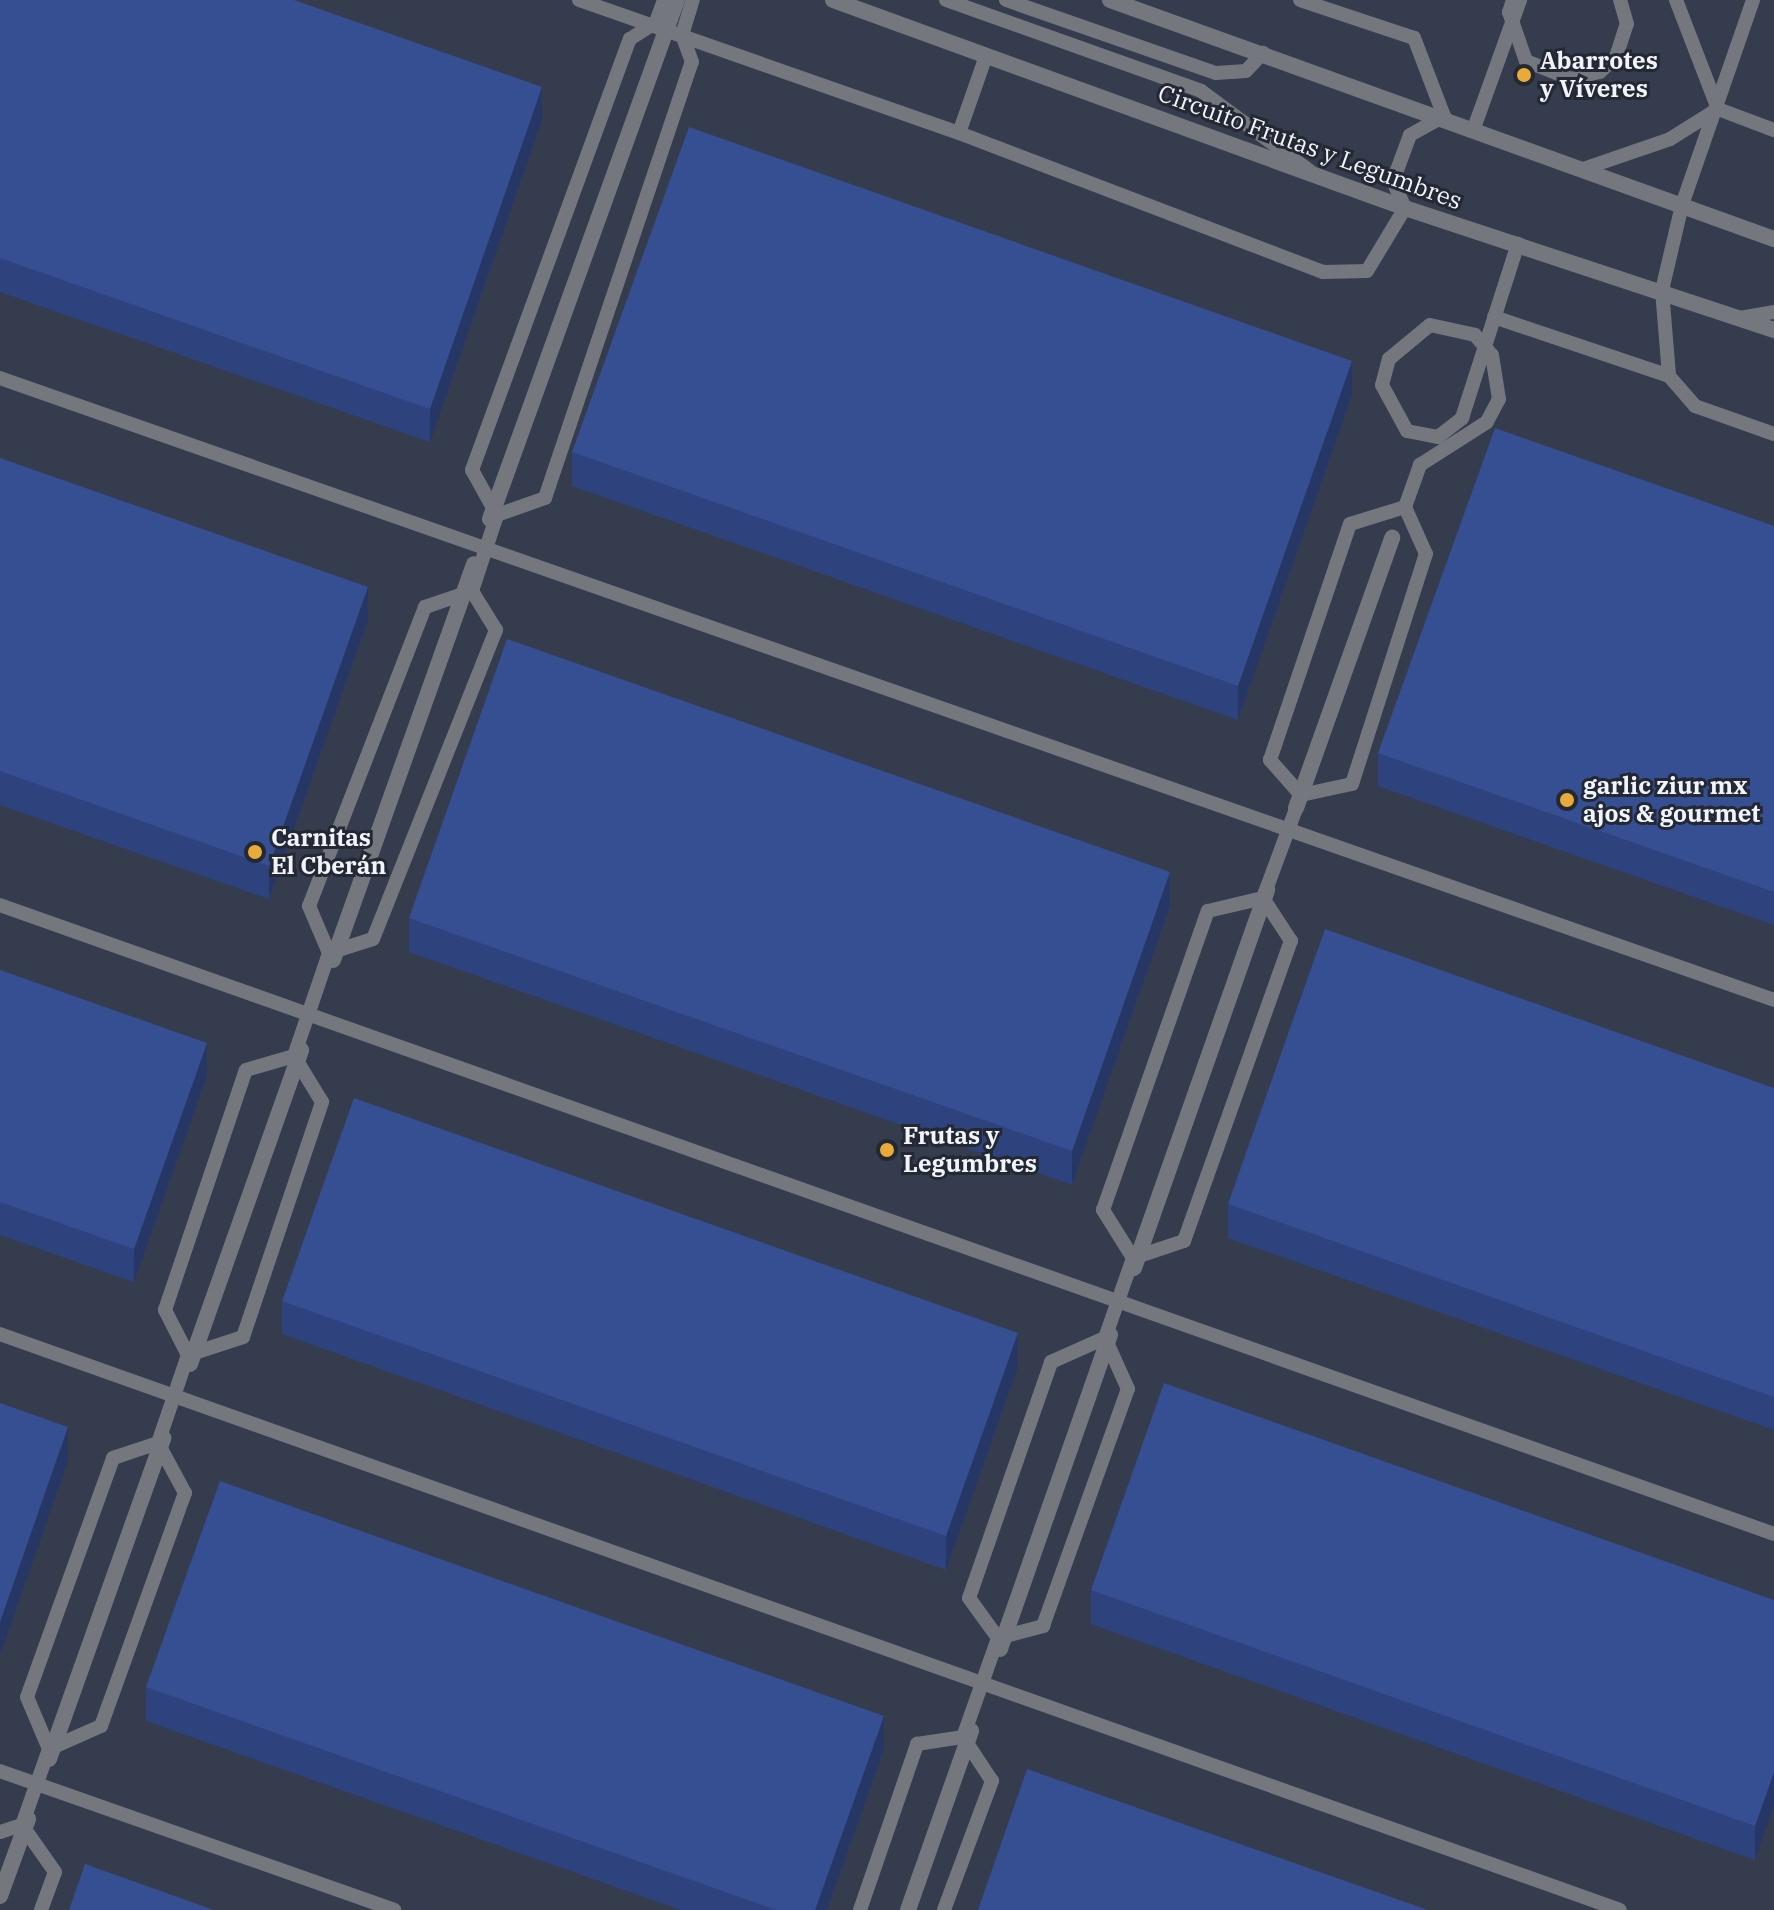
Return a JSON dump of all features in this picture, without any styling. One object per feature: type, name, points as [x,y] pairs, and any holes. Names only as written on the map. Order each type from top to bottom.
[{"type":"street","points":[[0,1896],[677,0]]},
{"type":"street","name":"Circuito Frutas y Legumbres","points":[[833,0],[1405,208],[1662,290],[1774,330]]},
{"type":"street","points":[[1110,0],[1444,116],[1774,239]]},
{"type":"street","points":[[908,1910],[1392,538]]},
{"type":"lane","points":[[579,0],[959,133],[1323,272],[1367,271],[1405,208],[1393,181],[1410,135],[1444,116],[1414,38],[1300,0]]},
{"type":"lane","points":[[329,953],[373,939],[491,645],[496,630],[472,591],[497,515],[472,470],[630,39],[656,22],[664,0]]},
{"type":"lane","points":[[497,515],[545,498],[692,62],[682,35],[693,0]]},
{"type":"lane","points":[[946,0],[1201,91],[1316,176]]},
{"type":"lane","points":[[1006,0],[1183,64],[1246,71],[1263,53]]},
{"type":"lane","points":[[1513,0],[1509,12],[1526,61],[1571,79],[1600,72],[1616,57],[1627,24],[1620,0]]},
{"type":"lane","points":[[1474,128],[1520,0]]},
{"type":"lane","points":[[1676,0],[1718,109],[1774,130]]},
{"type":"lane","points":[[1669,376],[1662,290],[1682,205],[1718,109],[1753,0]]},
{"type":"lane","points":[[959,133],[986,56]]},
{"type":"lane","points":[[1583,169],[1670,139],[1718,109]]},
{"type":"lane","points":[[1301,795],[1352,784],[1426,554],[1405,507],[1420,465],[1487,422],[1499,399],[1492,355],[1475,335],[1430,325],[1389,359],[1382,385],[1407,431],[1438,437],[1462,418],[1494,317],[1518,244]]},
{"type":"lane","points":[[1740,318],[1774,312]]},
{"type":"lane","points":[[1494,317],[1669,376],[1695,406],[1774,434]]},
{"type":"lane","points":[[0,378],[482,542],[1774,1000]]},
{"type":"lane","points":[[1301,795],[1270,760],[1350,524],[1405,507]]},
{"type":"lane","points":[[294,1056],[329,953],[309,906],[425,607],[472,591]]},
{"type":"lane","points":[[1263,898],[1301,795]]},
{"type":"lane","points":[[1133,1258],[1184,1241],[1291,941],[1263,898]]},
{"type":"lane","points":[[1133,1258],[1103,1210],[1208,911],[1263,898]]},
{"type":"lane","points":[[0,905],[1124,1297],[1774,1534]]},
{"type":"lane","points":[[188,1355],[243,1337],[322,1102],[294,1056]]},
{"type":"lane","points":[[49,1749],[101,1726],[185,1493],[158,1443],[188,1355],[165,1310],[246,1070],[294,1056]]},
{"type":"lane","points":[[998,1638],[1043,1626],[1123,1404],[1128,1389],[1105,1338],[1133,1258]]},
{"type":"lane","points":[[0,1334],[1620,1910]]},
{"type":"lane","points":[[998,1638],[969,1598],[1051,1362],[1105,1338]]},
{"type":"lane","points":[[22,1825],[49,1749],[27,1697],[113,1458],[158,1443]]},
{"type":"lane","points":[[963,1737],[998,1638]]},
{"type":"lane","points":[[860,1910],[917,1744],[963,1737]]},
{"type":"lane","points":[[944,1910],[992,1781],[963,1737]]},
{"type":"lane","points":[[0,1771],[394,1910]]},
{"type":"lane","points":[[0,1832],[22,1825]]},
{"type":"lane","points":[[22,1825],[55,1872],[41,1910]]},
{"type":"shaded area","name":"Frutas y Legumbres","points":[[0,0],[1774,0],[1774,1910],[0,1910]]},
{"type":"building","points":[[0,0],[294,0],[542,87],[430,409],[0,258]]},
{"type":"building","points":[[689,127],[1352,361],[1238,686],[572,452]]},
{"type":"building","points":[[1495,428],[1774,526],[1774,892],[1378,753]]},
{"type":"building","points":[[0,458],[368,587],[269,866],[0,771]]},
{"type":"building","points":[[507,639],[1170,872],[1072,1151],[409,918]]},
{"type":"building","points":[[1325,929],[1774,1088],[1774,1397],[1228,1204]]},
{"type":"building","points":[[0,970],[207,1043],[134,1249],[0,1202]]},
{"type":"building","points":[[354,1098],[1018,1333],[946,1536],[282,1301]]},
{"type":"building","points":[[1164,1383],[1774,1600],[1774,1772],[1755,1826],[1091,1590]]},
{"type":"building","points":[[0,1403],[68,1427],[0,1622]]},
{"type":"building","points":[[220,1481],[884,1716],[815,1910],[776,1910],[146,1687]]},
{"type":"building","points":[[1027,1769],[1428,1910],[978,1910]]},
{"type":"building","points":[[85,1864],[214,1910],[69,1910]]},
{"type":"place","name":"Abarrotes y Víveres","points":[[1524,75]]},
{"type":"place","name":"garlic ziur mx ajos & gourmet","points":[[1567,800]]},
{"type":"place","name":"Carnitas El Cberán","points":[[255,852]]},
{"type":"place","name":"Frutas y Legumbres","points":[[887,1150]]}]
